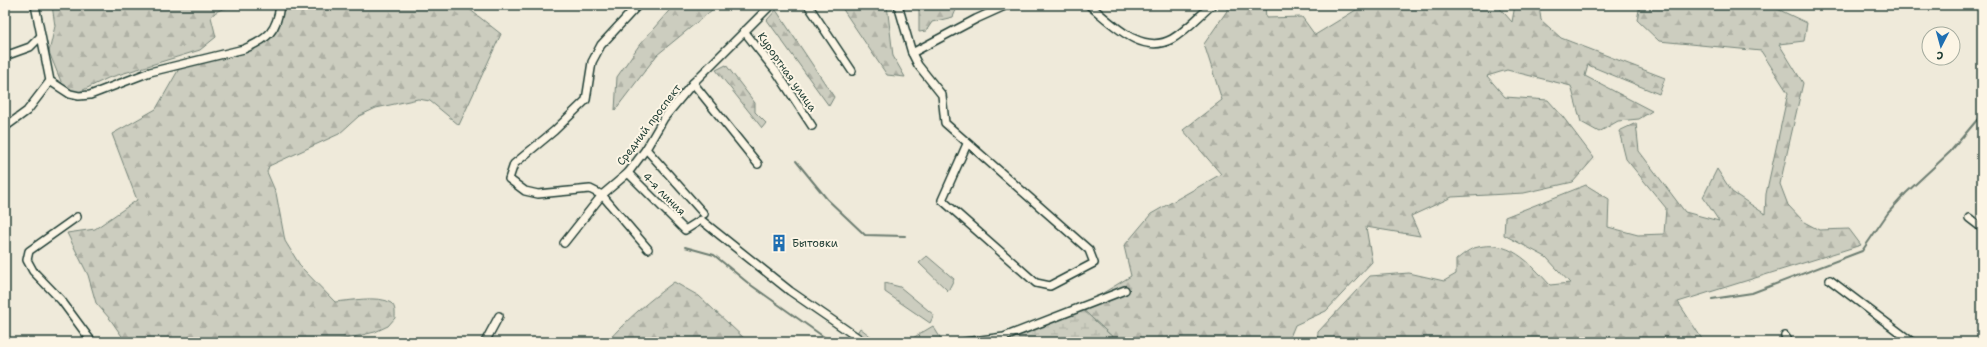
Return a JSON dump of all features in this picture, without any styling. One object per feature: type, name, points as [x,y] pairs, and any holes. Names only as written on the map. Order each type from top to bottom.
[{"type":"street","points":[[35,5],[40,37],[50,81],[70,94],[79,96],[90,95],[150,72],[244,49],[257,44],[272,32],[279,16],[280,5]]},
{"type":"street","points":[[638,5],[601,45],[592,62],[586,100],[554,131],[514,164],[510,179],[525,191],[538,194],[590,189],[602,195],[648,249]]},
{"type":"street","name":"Средний проспект","points":[[564,243],[602,195],[628,173],[646,149],[664,118],[693,84],[771,5]]},
{"type":"street","points":[[808,5],[852,70]]},
{"type":"street","points":[[898,5],[912,53],[918,65],[942,95],[945,123],[1089,250],[1094,263],[1050,286],[1036,283],[942,200],[967,144]]},
{"type":"street","points":[[912,53],[976,19],[1007,5]]},
{"type":"street","points":[[1089,5],[1134,40],[1145,44],[1154,44],[1172,39],[1212,5]]},
{"type":"street","name":"Курортная улица","points":[[744,31],[778,74],[812,126]]},
{"type":"street","points":[[5,56],[30,47],[40,37]]},
{"type":"street","points":[[5,127],[27,111],[50,81]]},
{"type":"street","points":[[693,84],[758,164]]},
{"type":"street","points":[[646,149],[704,214]]},
{"type":"street","name":"4-я линия","points":[[628,173],[685,230],[701,220],[705,225],[723,236],[790,290],[864,342]]},
{"type":"street","points":[[77,217],[29,251],[27,260],[34,272],[61,300],[92,342]]},
{"type":"street","points":[[1970,218],[1982,228]]},
{"type":"street","points":[[1830,280],[1912,342]]},
{"type":"street","points":[[967,342],[1004,337],[1125,290]]},
{"type":"street","points":[[485,342],[499,316]]},
{"type":"green space","points":[[52,5],[250,5],[240,8],[220,10],[211,17],[216,37],[200,50],[108,78],[79,92],[64,89],[49,52],[55,26]]},
{"type":"green space","points":[[282,5],[464,5],[501,34],[459,125],[430,101],[418,99],[376,108],[359,116],[339,134],[269,166],[267,172],[276,193],[285,241],[301,267],[335,302],[379,299],[391,303],[394,306],[395,318],[388,326],[375,332],[332,342],[126,342],[110,319],[96,303],[88,275],[67,233],[95,229],[137,200],[112,134],[156,109],[180,67],[246,50],[269,40],[279,27],[282,17]]},
{"type":"green space","points":[[674,5],[718,5],[657,55],[615,110],[617,77],[640,44]]},
{"type":"green space","points":[[840,5],[887,5],[893,56],[905,77],[887,75]]},
{"type":"green space","points":[[924,5],[958,5],[953,17],[932,22],[926,31],[919,32],[919,9]]},
{"type":"green space","points":[[1231,5],[1265,6],[1266,18],[1302,17],[1315,35],[1364,5],[1497,5],[1512,22],[1515,5],[1539,5],[1541,20],[1561,38],[1665,78],[1659,94],[1588,65],[1585,76],[1652,111],[1639,119],[1618,121],[1599,132],[1581,122],[1571,86],[1507,70],[1487,76],[1505,97],[1548,100],[1563,117],[1594,158],[1573,182],[1524,193],[1452,197],[1411,216],[1420,236],[1366,227],[1372,262],[1326,311],[1295,325],[1288,342],[1118,342],[1080,307],[1131,276],[1124,246],[1151,214],[1221,174],[1183,130],[1222,100],[1204,44]]},
{"type":"green space","points":[[1640,5],[1769,5],[1807,23],[1804,41],[1779,44],[1803,83],[1780,184],[1788,205],[1804,222],[1819,230],[1849,229],[1861,245],[1678,302],[1704,342],[1317,342],[1318,332],[1370,276],[1409,273],[1444,281],[1456,274],[1456,260],[1474,248],[1498,246],[1508,249],[1526,261],[1550,285],[1570,283],[1546,257],[1504,235],[1505,217],[1586,185],[1609,199],[1608,227],[1638,235],[1664,234],[1666,208],[1626,159],[1619,131],[1636,123],[1639,151],[1685,212],[1719,221],[1703,197],[1717,169],[1732,192],[1765,214],[1766,194],[1788,93],[1761,51],[1659,41],[1637,20]]},
{"type":"green space","points":[[776,10],[834,97],[829,106],[767,20]]},
{"type":"green space","points":[[726,65],[755,103],[755,112],[766,123],[762,128],[716,70]]},
{"type":"green space","points":[[927,256],[954,279],[948,291],[919,263]]},
{"type":"green space","points":[[674,282],[699,296],[745,339],[744,342],[607,342],[639,310]]},
{"type":"green space","points":[[885,283],[900,287],[934,315],[930,323],[885,292]]},
{"type":"green space","points":[[1080,307],[1118,342],[1006,342]]},
{"type":"green space","points":[[933,326],[943,342],[906,342]]},
{"type":"green space","points":[[860,328],[878,342],[856,342],[853,340]]},
{"type":"waterway","points":[[1712,299],[1752,293],[1862,251],[1888,213],[1906,193],[1950,152],[1982,114]]},
{"type":"waterway","points":[[796,161],[827,199],[865,235],[905,236]]},
{"type":"waterway","points":[[685,247],[714,255],[748,283],[831,342]]},
{"type":"place","name":"Бытовки","points":[[779,243]]}]
